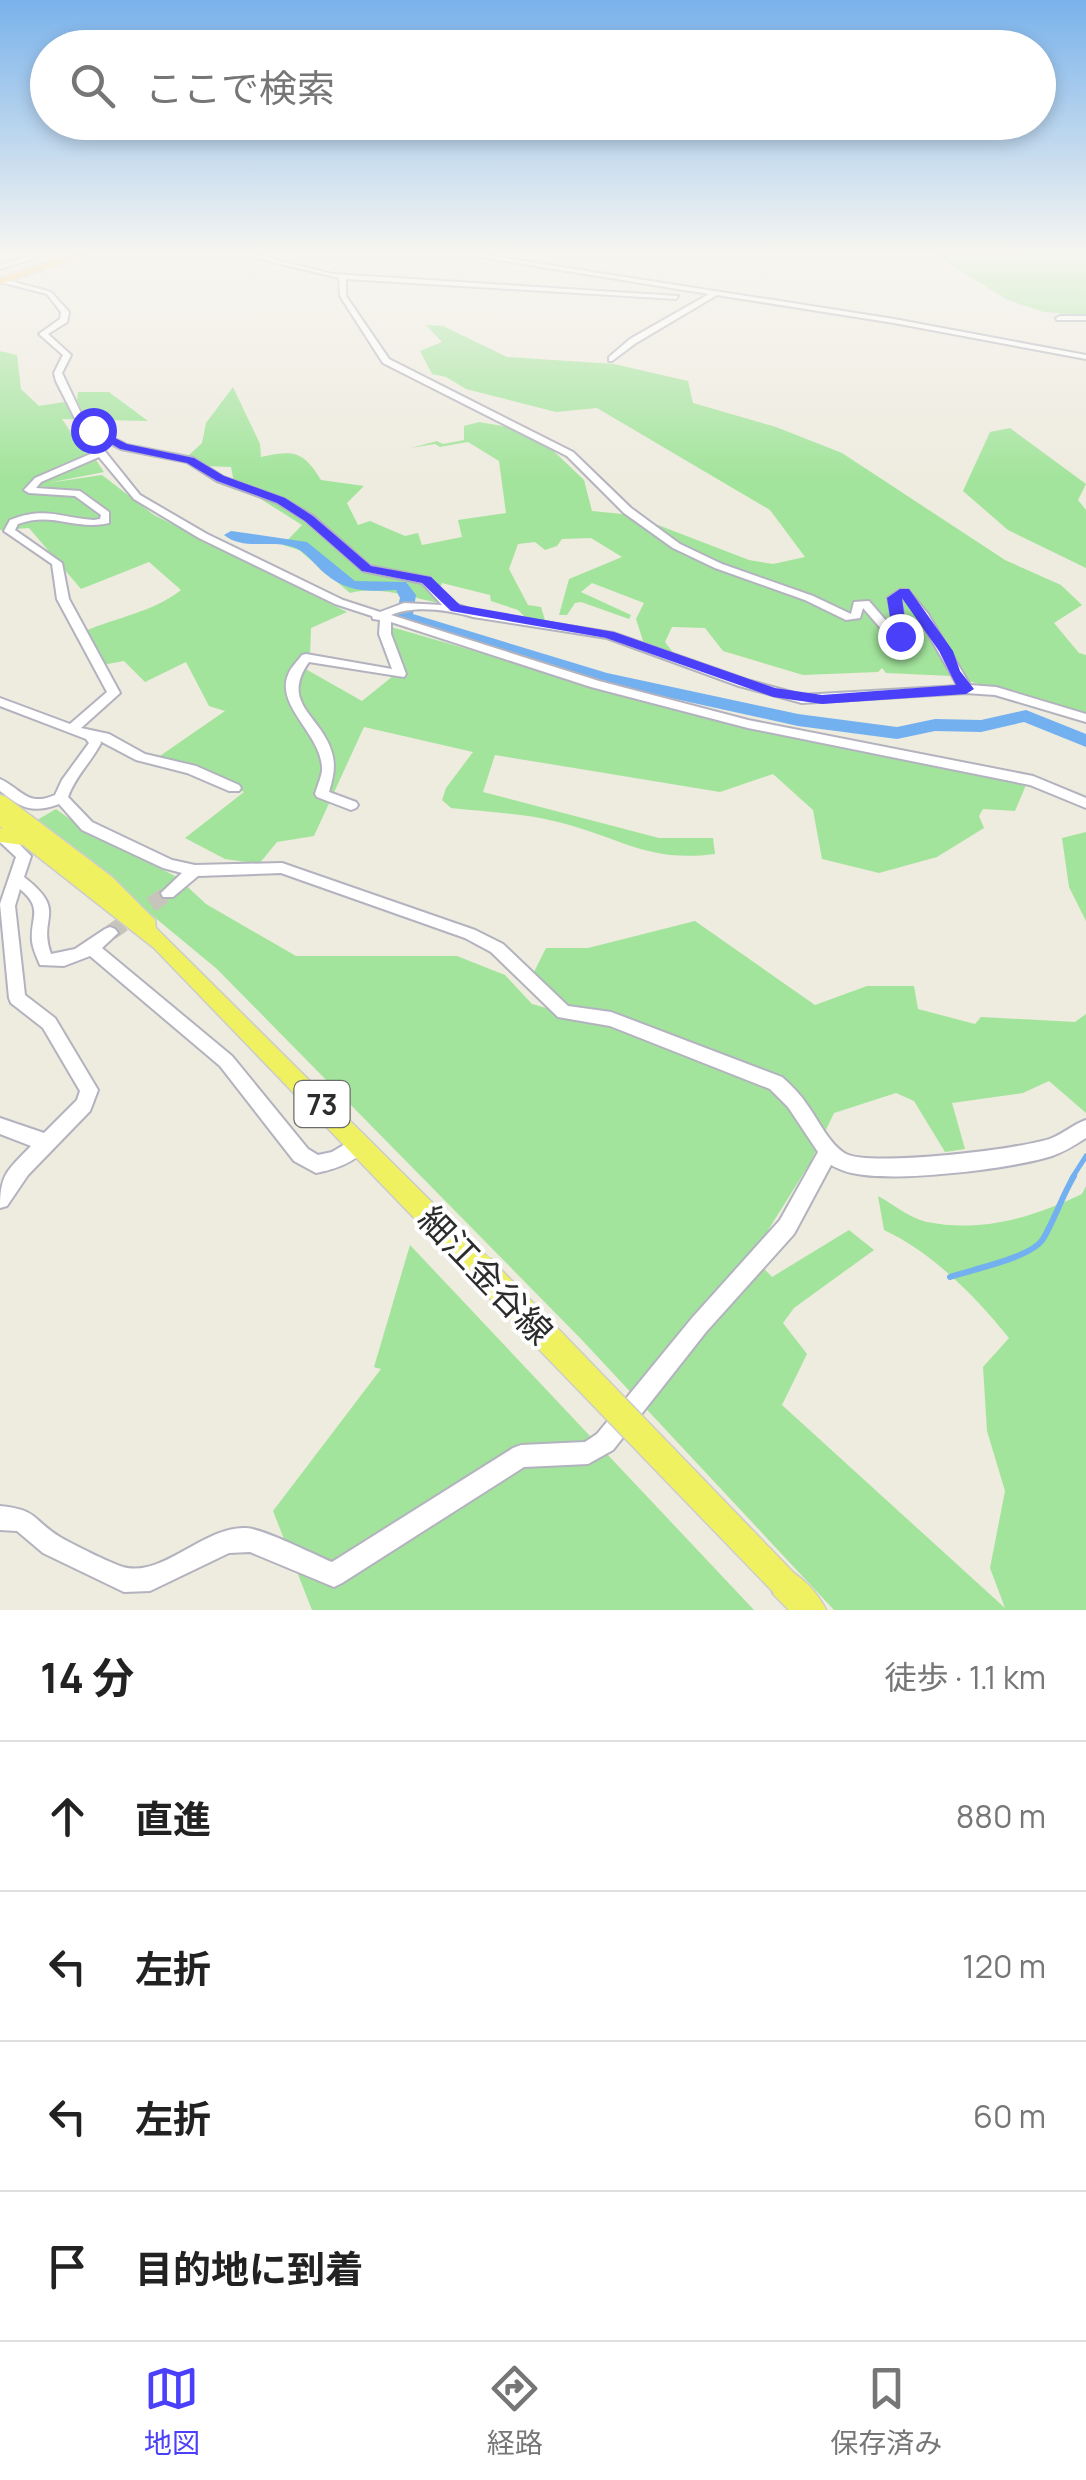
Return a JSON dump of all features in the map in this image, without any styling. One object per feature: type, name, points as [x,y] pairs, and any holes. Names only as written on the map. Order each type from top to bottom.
[{"type":"main road","name":"細江金谷線","points":[[0,801],[133,906],[161,942],[810,1610]]},
{"type":"main road","name":"細江金谷線","points":[[1,830],[30,840],[161,942]]},
{"type":"street","points":[[55,326],[43,334],[66,356],[58,373],[83,426],[132,492],[154,510],[310,589],[381,618],[595,684],[767,728],[1033,781],[1086,804]]},
{"type":"street","points":[[363,326],[386,361],[570,454],[591,470],[635,518],[674,544],[734,575],[809,598],[850,618],[856,616],[858,604],[865,603],[894,637],[901,630],[894,598],[904,592],[946,651],[953,671],[966,689]]},
{"type":"street","points":[[612,358],[659,326]]},
{"type":"street","points":[[921,326],[1086,357]]},
{"type":"street","points":[[83,426],[124,447],[190,460],[220,478],[281,500],[309,518],[367,569],[426,580],[456,608]]},
{"type":"street","points":[[74,727],[114,693],[64,599],[58,563],[10,531],[14,522],[41,512],[94,524],[105,521],[106,514],[86,496],[29,490],[38,480],[100,453]]},
{"type":"street","points":[[381,618],[404,606],[456,608],[609,634],[742,683],[802,698],[966,689],[996,691],[1086,718]]},
{"type":"street","points":[[352,805],[324,798],[322,794],[332,774],[328,754],[289,693],[290,678],[306,658],[400,674],[381,618]]},
{"type":"street","points":[[0,702],[91,736],[104,736],[141,757],[191,769],[234,788]]},
{"type":"street","points":[[61,798],[65,784],[92,750],[95,743],[91,736]]},
{"type":"street","points":[[0,784],[35,808],[61,798]]},
{"type":"street","points":[[61,798],[87,826],[168,864],[195,871],[282,868],[470,934],[497,948],[564,1012],[611,1019],[776,1084],[796,1098],[828,1150],[842,1163],[882,1168],[1020,1155],[1058,1145],[1086,1128]]},
{"type":"street","points":[[0,1199],[45,1142],[84,1104],[89,1090],[49,1023],[17,998],[7,906],[24,856],[1,830]]},
{"type":"street","points":[[168,893],[195,871]]},
{"type":"street","points":[[16,878],[40,894],[40,948],[46,960],[63,962],[110,933]]},
{"type":"street","points":[[91,948],[226,1060],[300,1154],[316,1164],[336,1160],[360,1144]]},
{"type":"street","points":[[0,1126],[45,1142]]},
{"type":"street","points":[[0,1518],[22,1520],[51,1545],[124,1580],[150,1579],[227,1541],[250,1540],[334,1575],[521,1456],[588,1453],[604,1442],[699,1325],[786,1227],[828,1150]]},
{"type":"green space","points":[[427,326],[443,326],[507,357],[614,364],[688,381],[693,403],[776,427],[842,453],[1005,560],[1061,585],[1082,605],[1054,623],[1079,653],[1086,655],[1086,716],[952,676],[886,673],[882,668],[878,672],[803,675],[723,651],[705,628],[672,627],[665,642],[675,655],[644,644],[636,619],[644,603],[592,583],[581,592],[631,615],[629,619],[581,602],[575,603],[567,615],[559,615],[569,579],[622,557],[591,538],[562,539],[557,546],[545,550],[535,542],[518,544],[509,569],[528,605],[541,607],[545,620],[528,620],[518,610],[491,601],[490,595],[442,583],[438,597],[445,604],[386,592],[350,593],[299,550],[283,545],[302,525],[234,482],[231,467],[204,466],[188,456],[202,443],[206,423],[233,387],[260,444],[261,457],[289,453],[309,463],[321,480],[364,486],[347,503],[358,525],[370,521],[405,536],[418,533],[422,545],[462,537],[458,520],[506,513],[499,461],[468,442],[411,448],[437,441],[443,444],[464,440],[464,426],[479,422],[515,428],[541,439],[584,480],[592,511],[632,515],[749,560],[773,564],[805,557],[770,510],[597,408],[556,412],[466,389],[432,374],[420,351],[442,342]]},
{"type":"green space","points":[[0,351],[17,355],[21,389],[39,406],[77,400],[78,392],[109,392],[148,421],[62,419],[85,453],[90,451],[104,472],[48,483],[102,475],[154,515],[347,612],[311,628],[310,658],[304,668],[362,701],[398,672],[388,626],[651,702],[854,751],[1026,785],[1015,811],[983,809],[979,816],[984,828],[937,857],[879,873],[822,859],[813,810],[773,774],[720,792],[495,755],[483,792],[659,838],[713,838],[715,854],[670,855],[545,819],[451,808],[442,800],[446,788],[473,752],[364,727],[314,836],[277,842],[259,864],[225,859],[185,838],[244,792],[185,764],[157,758],[225,711],[209,706],[186,662],[145,682],[124,661],[102,665],[85,631],[147,609],[181,590],[149,562],[81,589],[29,528],[0,530]]},
{"type":"green space","points":[[1010,428],[1086,484],[1078,500],[1086,510],[1086,568],[1008,530],[963,491],[990,432]]},
{"type":"green space","points":[[56,809],[88,832],[177,877],[206,904],[296,956],[457,956],[505,975],[532,1004],[550,1009],[533,974],[546,948],[588,948],[695,921],[815,1005],[867,986],[914,986],[918,1009],[975,1024],[981,1017],[1075,1022],[1086,1014],[1086,1113],[1049,1081],[1023,1093],[952,1103],[965,1149],[945,1152],[914,1101],[896,1093],[834,1113],[810,1163],[752,1256],[772,1277],[849,1230],[874,1250],[794,1308],[783,1323],[807,1354],[782,1405],[1005,1608],[990,1568],[1005,1491],[987,1431],[983,1367],[1009,1338],[952,1277],[884,1230],[878,1196],[921,1220],[968,1226],[1007,1221],[1045,1210],[1082,1194],[1086,1186],[1086,1610],[834,1610],[581,1339],[217,969],[37,820]]},
{"type":"green space","points":[[1086,832],[1086,921],[1069,887],[1062,838]]},
{"type":"green space","points":[[410,1245],[754,1610],[312,1610],[273,1511],[381,1369],[374,1367]]},
{"type":"waterway","points":[[231,535],[302,545],[351,585],[400,585],[408,595],[404,616],[604,678],[798,720],[897,733],[935,725],[981,726],[1026,716],[1086,741]]},
{"type":"waterway","points":[[1072,1178],[1086,1156]]},
{"type":"waterway","points":[[950,1277],[1037,1246],[1074,1176]]},
{"type":"tunnel","points":[[110,933],[168,893]]},
{"type":"route","points":[[93,430],[124,447],[174,454],[220,478],[281,500],[309,518],[367,569],[426,580],[456,608],[473,614],[609,634],[773,692],[822,700],[966,689],[953,671],[946,651],[904,592],[894,598],[893,606],[900,636]]}]
